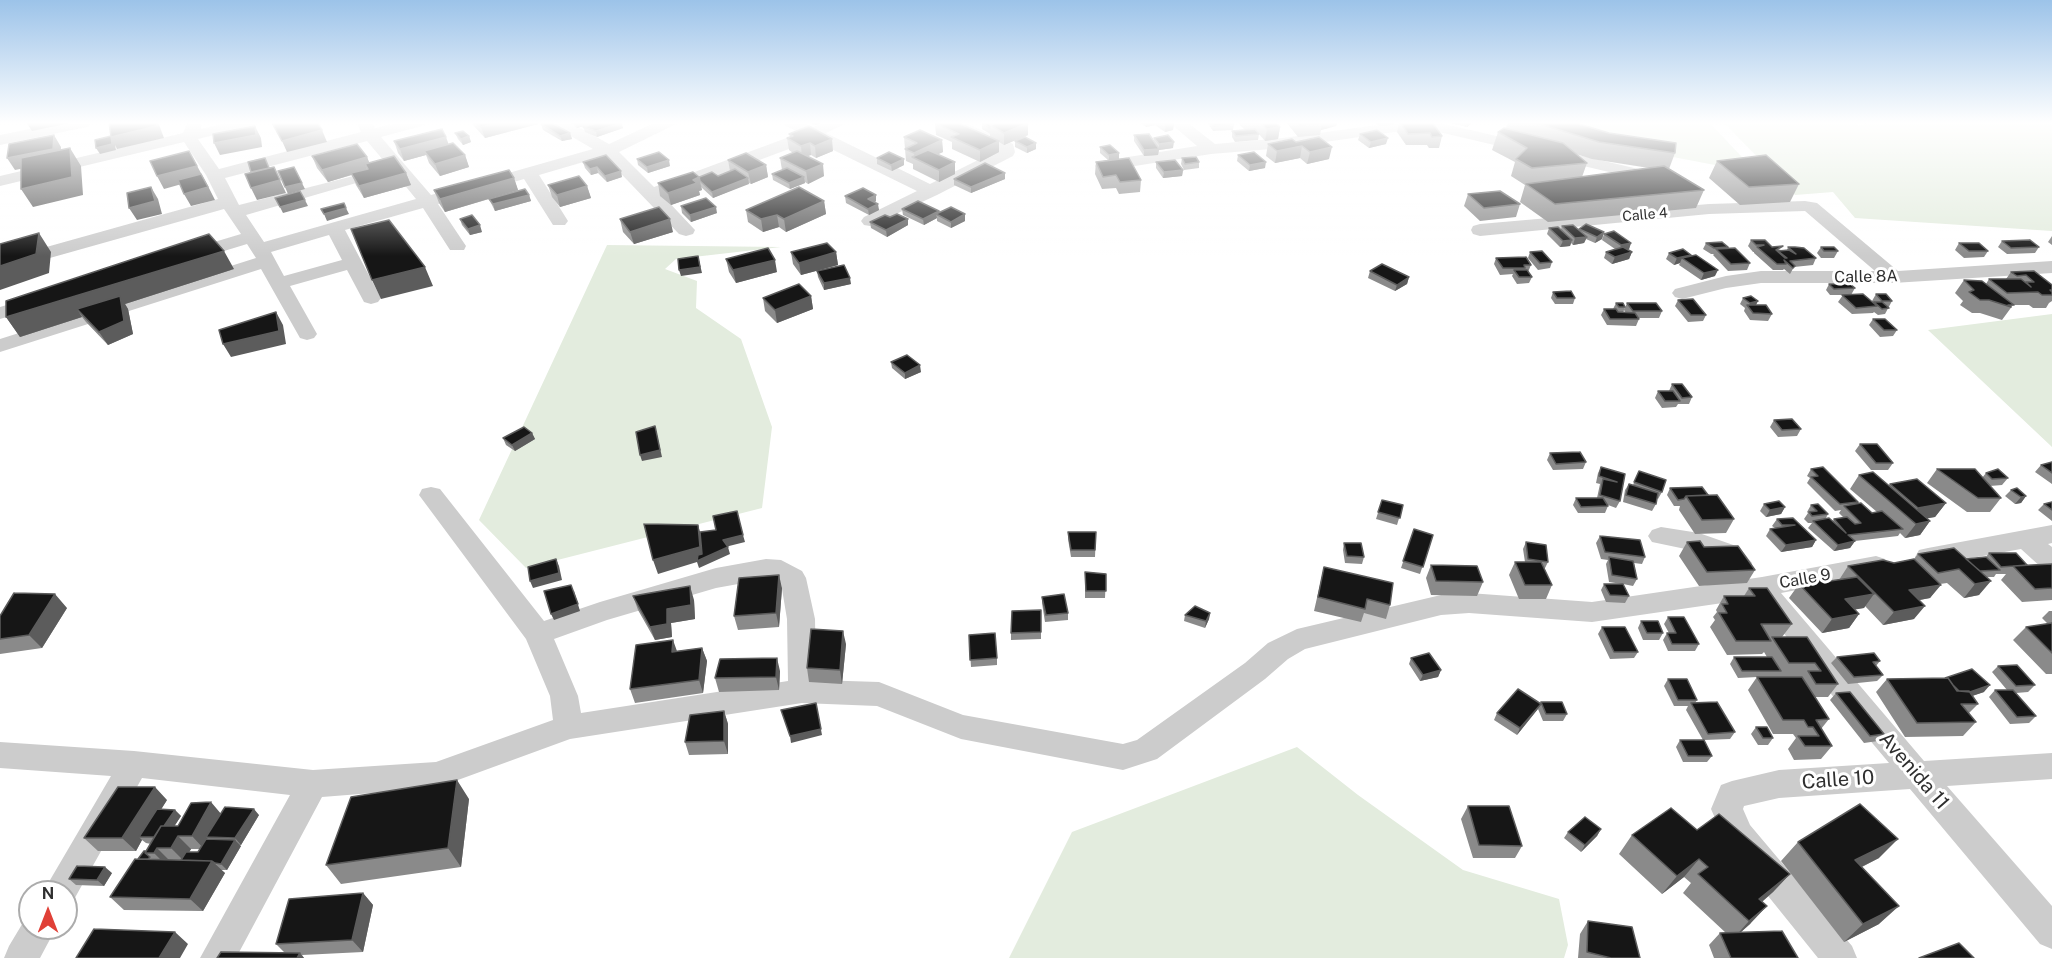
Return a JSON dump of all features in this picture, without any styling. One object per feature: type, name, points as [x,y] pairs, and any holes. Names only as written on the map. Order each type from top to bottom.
[{"type":"street","points":[[0,181],[61,167]]},
{"type":"street","points":[[211,167],[307,334]]},
{"type":"street","points":[[215,175],[242,167]]},
{"type":"street","points":[[0,266],[400,167],[427,201],[457,246]]},
{"type":"street","points":[[0,346],[260,249],[551,167]]},
{"type":"street","points":[[625,167],[686,230]]},
{"type":"street","points":[[652,194],[731,167]]},
{"type":"street","points":[[881,167],[931,191]]},
{"type":"street","points":[[870,221],[977,167]]},
{"type":"street","points":[[1610,167],[1660,179],[1670,185]]},
{"type":"street","points":[[529,173],[559,221]]},
{"type":"street","points":[[1689,197],[1709,209]]},
{"type":"street","name":"Calle 4","points":[[1480,230],[1709,209],[1793,205],[1811,207],[1893,277]]},
{"type":"street","points":[[335,228],[371,298]]},
{"type":"street","points":[[172,261],[260,249]]},
{"type":"street","points":[[279,284],[352,263]]},
{"type":"street","name":"Calle 8A","points":[[1682,293],[1726,282],[1761,277],[1893,277],[2052,267]]},
{"type":"street","points":[[0,313],[57,296]]},
{"type":"street","points":[[431,495],[538,634],[564,696],[569,727]]},
{"type":"street","name":"Avenida 11","points":[[1661,536],[1699,542],[1730,554],[1762,587],[1831,674],[2052,932]]},
{"type":"street","points":[[2040,537],[2052,562]]},
{"type":"street","name":"Calle 9","points":[[0,755],[134,764],[313,784],[436,775],[569,727],[802,691],[879,694],[961,727],[1123,757],[1146,750],[1255,671],[1278,651],[1297,640],[1441,605],[1469,603],[1592,612],[1762,587],[2040,537]]},
{"type":"street","points":[[538,634],[600,612],[716,578],[766,569],[781,570],[793,578],[801,619],[802,691]]},
{"type":"street","points":[[67,880],[134,764]]},
{"type":"street","name":"Calle 10","points":[[1840,958],[1738,836],[1727,809],[1732,795],[1779,784],[2052,765]]},
{"type":"street","points":[[217,958],[313,784]]},
{"type":"street","points":[[21,958],[32,940]]},
{"type":"shaded area","points":[[1724,167],[1751,167],[1757,173]]},
{"type":"shaded area","points":[[1767,167],[2052,167],[2052,231],[1855,218],[1833,192],[1795,195]]},
{"type":"shaded area","points":[[607,245],[781,247],[676,259],[665,269],[697,281],[696,308],[741,339],[772,427],[762,508],[526,568],[479,520]]},
{"type":"shaded area","points":[[2052,314],[2052,447],[1928,330]]},
{"type":"shaded area","points":[[1297,747],[1358,795],[1463,870],[1559,899],[1568,945],[1564,958],[1009,958],[1072,832]]},
{"type":"building","points":[[21,167],[71,167],[72,177],[21,189]]},
{"type":"building","points":[[153,167],[194,167],[157,176]]},
{"type":"building","points":[[249,167],[269,168],[251,172]]},
{"type":"building","points":[[274,167],[280,180],[251,188],[245,174]]},
{"type":"building","points":[[294,167],[302,183],[285,187],[278,171]]},
{"type":"building","points":[[320,167],[333,167],[322,170]]},
{"type":"building","points":[[367,167],[402,167],[406,173],[359,186],[351,173],[368,169]]},
{"type":"building","points":[[588,167],[617,167],[621,171],[605,176],[597,167],[590,169]]},
{"type":"building","points":[[739,167],[762,167],[748,172]]},
{"type":"building","points":[[797,167],[816,167],[806,171]]},
{"type":"building","points":[[978,167],[992,167],[1005,173],[971,187],[954,179]]},
{"type":"building","points":[[1098,167],[1134,167],[1141,180],[1120,182],[1116,175],[1103,177]]},
{"type":"building","points":[[1160,167],[1180,167],[1183,170],[1164,172]]},
{"type":"building","points":[[1665,167],[1704,190],[1555,204],[1526,184]]},
{"type":"building","points":[[1724,167],[1779,167],[1799,184],[1749,187]]},
{"type":"building","points":[[787,168],[804,177],[789,183],[772,174]]},
{"type":"building","points":[[735,169],[748,178],[712,192],[700,181],[699,177],[712,172],[718,176]]},
{"type":"building","points":[[509,170],[514,178],[440,199],[434,190]]},
{"type":"building","points":[[693,172],[699,177],[693,180],[697,183],[668,193],[658,183]]},
{"type":"building","points":[[201,174],[208,187],[184,194],[178,180]]},
{"type":"building","points":[[579,176],[587,186],[557,195],[548,185]]},
{"type":"building","points":[[151,187],[155,201],[129,208],[127,193]]},
{"type":"building","points":[[799,187],[824,201],[784,219],[777,215],[761,219],[746,210]]},
{"type":"building","points":[[863,188],[876,195],[868,199],[878,204],[868,209],[845,196]]},
{"type":"building","points":[[525,189],[529,195],[493,204],[489,199]]},
{"type":"building","points":[[300,191],[305,200],[280,207],[275,198]]},
{"type":"building","points":[[1500,191],[1520,204],[1484,208],[1468,194]]},
{"type":"building","points":[[706,198],[716,207],[690,215],[681,206]]},
{"type":"building","points":[[918,201],[939,211],[923,219],[902,209]]},
{"type":"building","points":[[344,203],[346,208],[324,214],[321,209]]},
{"type":"building","points":[[659,207],[670,219],[630,232],[620,219]]},
{"type":"building","points":[[951,207],[965,214],[951,222],[936,214]]},
{"type":"building","points":[[897,214],[908,219],[886,230],[870,222],[885,215],[890,217]]},
{"type":"building","points":[[472,215],[480,225],[468,229],[460,219]]},
{"type":"building","points":[[389,220],[425,267],[372,280],[351,229]]},
{"type":"building","points":[[1586,224],[1604,232],[1597,237],[1579,229]]},
{"type":"building","points":[[1573,225],[1587,237],[1575,238],[1562,226]]},
{"type":"building","points":[[1558,227],[1572,240],[1563,241],[1549,228]]},
{"type":"building","points":[[1614,231],[1631,243],[1621,245],[1604,234]]},
{"type":"building","points":[[39,233],[36,254],[0,266],[0,244]]},
{"type":"building","points":[[209,234],[224,251],[6,317],[6,301]]},
{"type":"building","points":[[1751,240],[1765,240],[1772,247],[1783,246],[1776,250],[1785,258],[1787,258],[1778,251],[1789,250],[1796,254],[1788,247],[1795,247],[1804,248],[1816,258],[1790,261],[1795,266],[1793,268],[1784,260],[1786,264],[1777,264],[1757,247],[1764,245],[1756,245]]},
{"type":"building","points":[[2030,240],[2039,247],[2011,248],[2002,241]]},
{"type":"building","points":[[1722,242],[1728,247],[1714,248],[1706,243]]},
{"type":"building","points":[[827,243],[836,252],[799,263],[791,252]]},
{"type":"building","points":[[1959,243],[1979,243],[1988,251],[1969,251]]},
{"type":"building","points":[[1623,247],[1632,252],[1615,257],[1606,252]]},
{"type":"building","points":[[1821,247],[1834,247],[1838,251],[1824,251]]},
{"type":"building","points":[[768,248],[775,260],[733,270],[726,259]]},
{"type":"building","points":[[1735,248],[1750,263],[1731,264],[1716,249]]},
{"type":"building","points":[[1683,249],[1691,255],[1677,258],[1669,253]]},
{"type":"building","points":[[1542,251],[1552,262],[1540,263],[1530,252]]},
{"type":"building","points":[[1696,255],[1718,270],[1704,273],[1682,258]]},
{"type":"building","points":[[698,256],[700,267],[679,270],[678,259]]},
{"type":"building","points":[[1526,257],[1531,265],[1524,265],[1525,268],[1503,268],[1496,258]]},
{"type":"building","points":[[1382,264],[1409,277],[1397,285],[1370,271]]},
{"type":"building","points":[[844,265],[850,278],[824,283],[817,271]]},
{"type":"building","points":[[1514,270],[1527,270],[1532,277],[1519,277]]},
{"type":"building","points":[[2034,271],[2052,285],[2052,290],[2050,290],[2052,295],[2042,295],[2038,292],[2007,293],[1989,279],[2021,279],[2031,287],[2026,282],[2034,282],[2026,275],[2017,276],[2011,272]]},
{"type":"building","points":[[1964,280],[1982,281],[2014,305],[2008,305],[2011,307],[1989,300],[1980,300],[1969,292],[1974,290]]},
{"type":"building","points":[[799,284],[811,296],[775,310],[763,298]]},
{"type":"building","points":[[1829,284],[1850,284],[1855,288],[1834,289]]},
{"type":"building","points":[[1571,291],[1575,298],[1557,298],[1553,292]]},
{"type":"building","points":[[1863,294],[1877,306],[1856,308],[1842,295]]},
{"type":"building","points":[[1876,294],[1886,294],[1892,301],[1882,301]]},
{"type":"building","points":[[120,296],[124,321],[99,332],[77,309]]},
{"type":"building","points":[[1751,296],[1758,301],[1750,303],[1743,298]]},
{"type":"building","points":[[1693,299],[1706,315],[1691,315],[1678,300]]},
{"type":"building","points":[[1874,302],[1882,302],[1889,308],[1882,309]]},
{"type":"building","points":[[1616,303],[1623,303],[1625,307],[1619,307]]},
{"type":"building","points":[[1627,303],[1656,303],[1662,311],[1633,311]]},
{"type":"building","points":[[1747,305],[1766,305],[1772,314],[1753,313]]},
{"type":"building","points":[[1604,309],[1635,313],[1639,319],[1610,319]]},
{"type":"building","points":[[276,312],[279,331],[223,344],[219,330]]},
{"type":"building","points":[[1873,319],[1885,319],[1897,330],[1884,330]]},
{"type":"building","points":[[907,355],[920,365],[905,373],[891,362]]},
{"type":"building","points":[[1672,384],[1682,384],[1692,397],[1682,398]]},
{"type":"building","points":[[1658,391],[1673,391],[1680,401],[1665,401]]},
{"type":"building","points":[[1792,419],[1801,429],[1782,430],[1774,420]]},
{"type":"building","points":[[655,426],[660,450],[640,455],[636,432]]},
{"type":"building","points":[[524,427],[532,433],[512,445],[503,438]]},
{"type":"building","points":[[1860,444],[1877,444],[1893,463],[1876,463]]},
{"type":"building","points":[[1580,452],[1586,462],[1556,464],[1550,453]]},
{"type":"building","points":[[2052,462],[2052,473],[2041,465]]},
{"type":"building","points":[[1601,467],[1625,474],[1620,501],[1600,495],[1603,479],[1617,482],[1599,476]]},
{"type":"building","points":[[1823,467],[1858,502],[1840,504],[1811,477],[1818,476],[1811,469]]},
{"type":"building","points":[[1937,469],[1975,469],[2001,498],[1978,498]]},
{"type":"building","points":[[1998,469],[2008,478],[1992,479],[1986,473]]},
{"type":"building","points":[[1639,471],[1666,480],[1662,492],[1634,482]]},
{"type":"building","points":[[1873,472],[1930,521],[1916,524],[1859,475]]},
{"type":"building","points":[[1917,479],[1946,503],[1918,508],[1890,484]]},
{"type":"building","points":[[1629,484],[1658,493],[1656,504],[1626,495]]},
{"type":"building","points":[[1702,487],[1708,495],[1686,496],[1678,500],[1670,488]]},
{"type":"building","points":[[2017,488],[2026,496],[2021,497],[2011,490]]},
{"type":"building","points":[[1717,495],[1734,519],[1702,520],[1686,496]]},
{"type":"building","points":[[1576,498],[1603,498],[1608,506],[1581,507]]},
{"type":"building","points":[[1382,500],[1403,505],[1400,518],[1378,512]]},
{"type":"building","points":[[1779,501],[1785,507],[1770,510],[1764,504]]},
{"type":"building","points":[[2052,502],[2052,510],[2044,504]]},
{"type":"building","points":[[1861,503],[1872,513],[1882,511],[1903,529],[1848,535],[1855,541],[1838,545],[1813,521],[1829,518],[1846,533],[1834,519],[1847,517],[1855,524],[1861,523],[1844,506]]},
{"type":"building","points":[[1818,504],[1828,514],[1812,516],[1809,512],[1817,511],[1811,505]]},
{"type":"building","points":[[737,511],[743,535],[723,540],[728,547],[697,561],[698,555],[702,554],[700,532],[716,530],[713,516]]},
{"type":"building","points":[[1793,518],[1816,540],[1786,545],[1770,529],[1795,525],[1782,525],[1777,519]]},
{"type":"building","points":[[644,524],[698,525],[700,547],[653,560]]},
{"type":"building","points":[[1414,529],[1433,535],[1423,567],[1403,561]]},
{"type":"building","points":[[1068,532],[1096,532],[1095,550],[1071,550]]},
{"type":"building","points":[[1600,536],[1640,540],[1645,557],[1605,552]]},
{"type":"building","points":[[1700,541],[1704,547],[1738,546],[1755,570],[1707,572],[1687,542]]},
{"type":"building","points":[[1526,542],[1546,545],[1548,562],[1528,559]]},
{"type":"building","points":[[1344,543],[1361,543],[1364,557],[1347,556]]},
{"type":"building","points":[[1954,548],[1991,581],[1975,584],[1959,569],[1938,573],[1918,554]]},
{"type":"building","points":[[1989,553],[2016,553],[2027,565],[2001,567]]},
{"type":"building","points":[[1609,557],[1633,561],[1637,579],[1612,575]]},
{"type":"building","points":[[1986,557],[2000,570],[1980,571],[1966,559]]},
{"type":"building","points":[[556,559],[559,573],[530,581],[528,567]]},
{"type":"building","points":[[1914,559],[1941,585],[1909,590],[1925,606],[1894,612],[1848,566],[1883,560],[1894,563]]},
{"type":"building","points":[[1515,562],[1541,562],[1552,585],[1525,585]]},
{"type":"building","points":[[2052,564],[2052,588],[2035,589],[2013,566]]},
{"type":"building","points":[[1431,565],[1477,566],[1483,582],[1436,581]]},
{"type":"building","points":[[1324,567],[1393,583],[1390,605],[1367,599],[1365,609],[1318,597]]},
{"type":"building","points":[[1085,572],[1106,574],[1106,591],[1086,591]]},
{"type":"building","points":[[779,575],[776,613],[734,616],[739,578]]},
{"type":"building","points":[[1857,577],[1874,594],[1845,599],[1859,614],[1832,619],[1799,584],[1828,579],[1830,581]]},
{"type":"building","points":[[1604,584],[1623,584],[1629,596],[1610,595]]},
{"type":"building","points":[[571,585],[578,604],[551,614],[544,591]]},
{"type":"building","points":[[690,586],[691,605],[667,609],[667,624],[650,627],[633,596]]},
{"type":"building","points":[[1749,588],[1767,588],[1792,624],[1761,624],[1771,641],[1736,641],[1719,613],[1727,613],[1722,604],[1728,604],[1724,596],[1755,596]]},
{"type":"building","points":[[14,593],[55,594],[29,635],[0,639],[0,616]]},
{"type":"building","points":[[1064,594],[1068,613],[1046,615],[1042,597]]},
{"type":"building","points":[[1195,606],[1210,613],[1206,621],[1185,615]]},
{"type":"building","points":[[1041,610],[1041,632],[1011,633],[1012,611]]},
{"type":"building","points":[[1668,617],[1684,617],[1699,644],[1672,644],[1667,633],[1676,633]]},
{"type":"building","points":[[1641,621],[1658,621],[1663,633],[1647,633]]},
{"type":"building","points":[[2052,623],[2052,653],[2026,627]]},
{"type":"building","points":[[1602,627],[1625,627],[1638,652],[1614,652]]},
{"type":"building","points":[[811,629],[843,631],[840,670],[807,668]]},
{"type":"building","points":[[995,633],[997,658],[970,660],[969,635]]},
{"type":"building","points":[[1772,637],[1807,637],[1838,684],[1816,684],[1808,671],[1821,671],[1815,663],[1789,663]]},
{"type":"building","points":[[673,640],[672,652],[702,648],[699,680],[630,689],[636,645]]},
{"type":"building","points":[[1429,653],[1441,670],[1423,675],[1411,658]]},
{"type":"building","points":[[1874,653],[1880,661],[1873,662],[1883,675],[1854,677],[1837,657]]},
{"type":"building","points":[[1734,657],[1772,657],[1781,671],[1742,671]]},
{"type":"building","points":[[777,658],[776,677],[715,678],[720,659]]},
{"type":"building","points":[[2017,665],[2035,685],[2016,686],[1998,666]]},
{"type":"building","points":[[1972,669],[1990,685],[1970,692],[1959,691],[1948,678],[1945,678]]},
{"type":"building","points":[[1757,677],[1802,677],[1829,719],[1816,720],[1832,746],[1805,746],[1798,736],[1819,736],[1813,727],[1808,727],[1804,720],[1783,720]]},
{"type":"building","points":[[1948,678],[1957,691],[1969,691],[1978,704],[1961,704],[1976,722],[1917,723],[1887,679]]},
{"type":"building","points":[[1668,679],[1687,679],[1697,700],[1678,700]]},
{"type":"building","points":[[1518,689],[1541,704],[1520,728],[1497,713]]},
{"type":"building","points":[[1995,690],[2013,690],[2036,716],[2017,717]]},
{"type":"building","points":[[1850,692],[1884,734],[1870,736],[1836,693]]},
{"type":"building","points":[[1541,702],[1562,702],[1567,714],[1546,714]]},
{"type":"building","points":[[1717,702],[1735,732],[1708,734],[1691,703]]},
{"type":"building","points":[[816,703],[821,729],[790,736],[781,710]]},
{"type":"building","points":[[724,711],[724,741],[685,742],[690,715]]},
{"type":"building","points":[[1756,727],[1767,727],[1773,738],[1763,738]]},
{"type":"building","points":[[1680,740],[1704,740],[1712,756],[1688,756]]},
{"type":"building","points":[[457,780],[448,848],[326,865],[351,797]]},
{"type":"building","points":[[118,787],[155,787],[122,838],[84,838]]},
{"type":"building","points":[[211,802],[192,836],[178,836],[171,848],[157,848],[154,853],[145,853],[161,826],[178,826],[191,803]]},
{"type":"building","points":[[1860,804],[1898,839],[1855,860],[1899,906],[1863,924],[1798,842]]},
{"type":"building","points":[[1468,806],[1509,806],[1522,846],[1479,845]]},
{"type":"building","points":[[225,807],[254,809],[235,838],[206,837]]},
{"type":"building","points":[[1671,808],[1697,830],[1719,814],[1790,874],[1759,899],[1767,906],[1749,921],[1698,874],[1708,867],[1699,859],[1677,876],[1632,835]]},
{"type":"building","points":[[157,809],[175,810],[154,837],[139,837]]},
{"type":"building","points":[[1585,817],[1601,829],[1585,845],[1568,832]]},
{"type":"building","points":[[206,839],[235,840],[221,864],[212,861],[181,860],[186,852],[198,852]]},
{"type":"building","points":[[144,851],[150,857],[138,859]]},
{"type":"building","points":[[135,859],[212,861],[190,899],[110,897]]},
{"type":"building","points":[[77,866],[105,867],[97,880],[69,879]]},
{"type":"building","points":[[363,893],[352,940],[276,944],[289,899]]},
{"type":"building","points":[[1588,921],[1632,927],[1640,958],[1611,958],[1587,952]]},
{"type":"building","points":[[94,929],[175,932],[159,958],[76,958]]},
{"type":"building","points":[[1782,931],[1798,958],[1731,958],[1720,933]]},
{"type":"building","points":[[1959,943],[1974,958],[1919,958]]},
{"type":"building","points":[[221,952],[300,953],[297,958],[217,958]]}]
